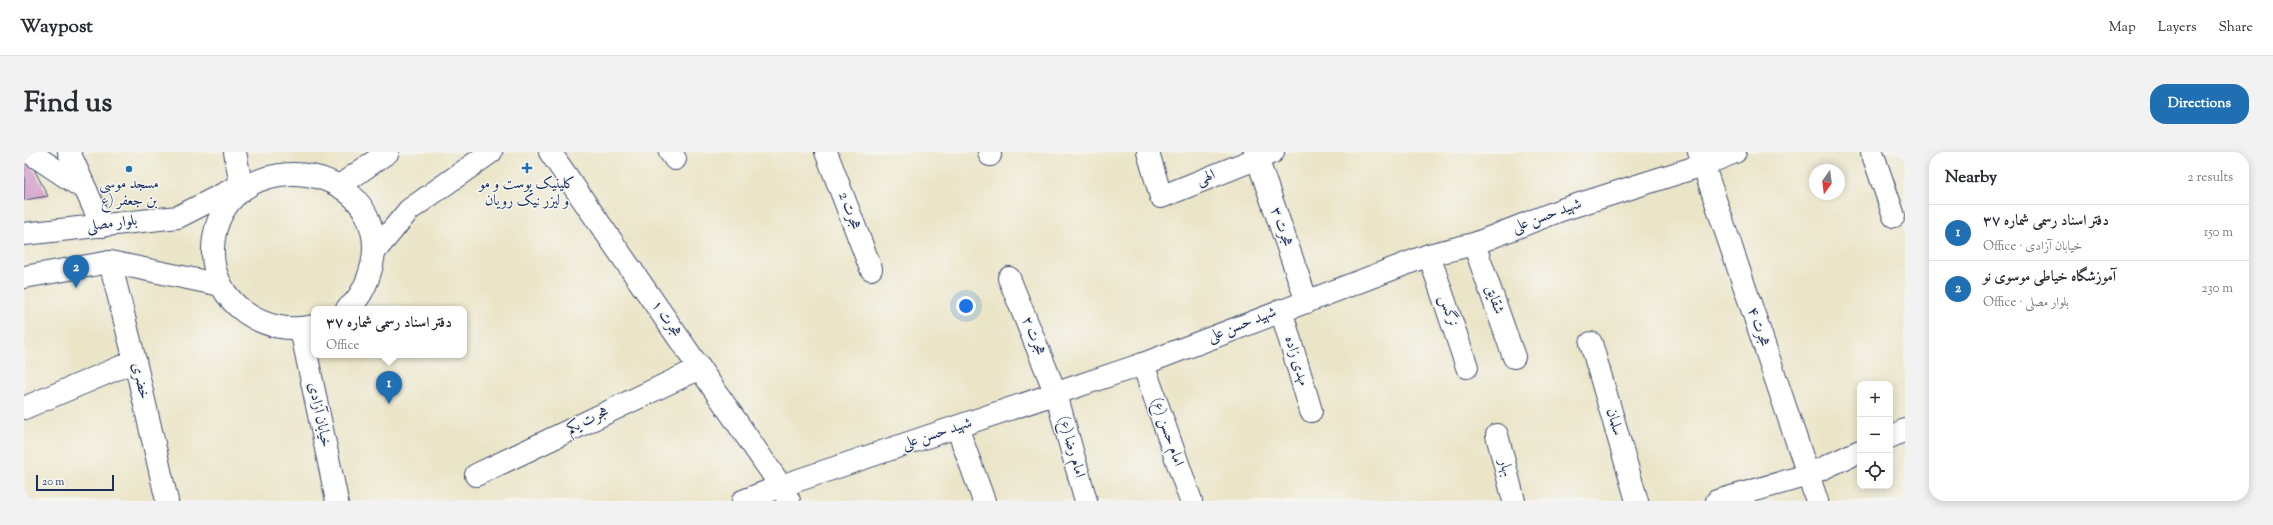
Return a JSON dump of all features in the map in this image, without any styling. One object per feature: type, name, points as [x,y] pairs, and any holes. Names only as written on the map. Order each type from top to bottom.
[{"type":"street","points":[[29,152],[86,190]]},
{"type":"street","points":[[69,152],[102,226]]},
{"type":"street","points":[[235,152],[241,186]]},
{"type":"street","points":[[344,182],[388,152]]},
{"type":"street","points":[[375,251],[409,210],[491,152]]},
{"type":"street","name":"هجرت ۱","points":[[550,152],[785,493]]},
{"type":"street","name":"هجرت 2","points":[[826,152],[871,270]]},
{"type":"street","name":"الهی","points":[[1148,152],[1161,197],[1262,154]]},
{"type":"street","name":"شهید حسن علی","points":[[743,501],[785,493],[957,427],[1143,364],[1281,310],[1307,302],[1429,255],[1474,244],[1701,158],[1735,152]]},
{"type":"street","points":[[1872,152],[1894,216]]},
{"type":"street","name":"هجرت ۳","points":[[1262,154],[1307,302]]},
{"type":"street","name":"هجرت ۴","points":[[1701,158],[1817,501]]},
{"type":"street","points":[[307,327],[277,328],[254,319],[235,304],[221,284],[212,259],[213,232],[223,206],[241,186],[259,174],[296,162],[324,172],[344,182],[363,206],[374,232],[375,251],[366,285],[349,306]]},
{"type":"street","name":"بلوار مصلی","points":[[24,234],[178,217],[241,186]]},
{"type":"street","name":"شقایق","points":[[1474,244],[1514,357]]},
{"type":"street","name":"نرگس","points":[[1429,255],[1467,367]]},
{"type":"street","points":[[24,277],[110,262],[221,284]]},
{"type":"street","name":"خضری","points":[[110,262],[135,361],[167,501]]},
{"type":"street","name":"هجرت ۲","points":[[1009,278],[1056,394]]},
{"type":"street","name":"مهدی زاده","points":[[1281,310],[1311,411]]},
{"type":"street","name":"خیابان آزادی","points":[[307,327],[311,350]]},
{"type":"street","name":"سلمان","points":[[1591,343],[1638,501]]},
{"type":"street","name":"خیابان آزادی","points":[[312,358],[337,501]]},
{"type":"street","points":[[24,408],[135,361]]},
{"type":"street","name":"امام حسن (ع)","points":[[1143,364],[1191,501]]},
{"type":"street","name":"هجرت یکم","points":[[476,475],[700,368]]},
{"type":"street","name":"امام رضا (ع)","points":[[1056,394],[1086,501]]},
{"type":"street","points":[[957,427],[984,501]]},
{"type":"street","points":[[1893,436],[1905,430]]},
{"type":"street","name":"بهار","points":[[1497,435],[1514,501]]},
{"type":"street","points":[[1717,501],[1808,475],[1857,452]]},
{"type":"building","points":[[25,152],[48,196],[24,200]]},
{"type":"place","name":"کلینیک پوست و مو و لیزر نیک رویان","points":[[527,168]]},
{"type":"place","name":"مسجد موسی بن جعفر (ع","points":[[129,169]]},
{"type":"place","name":"آموزشگاه خیاطی موسوی نو","points":[[76,288]]},
{"type":"place","name":"دفتر اسناد رسمی شماره ۳۷","points":[[389,404]]}]
